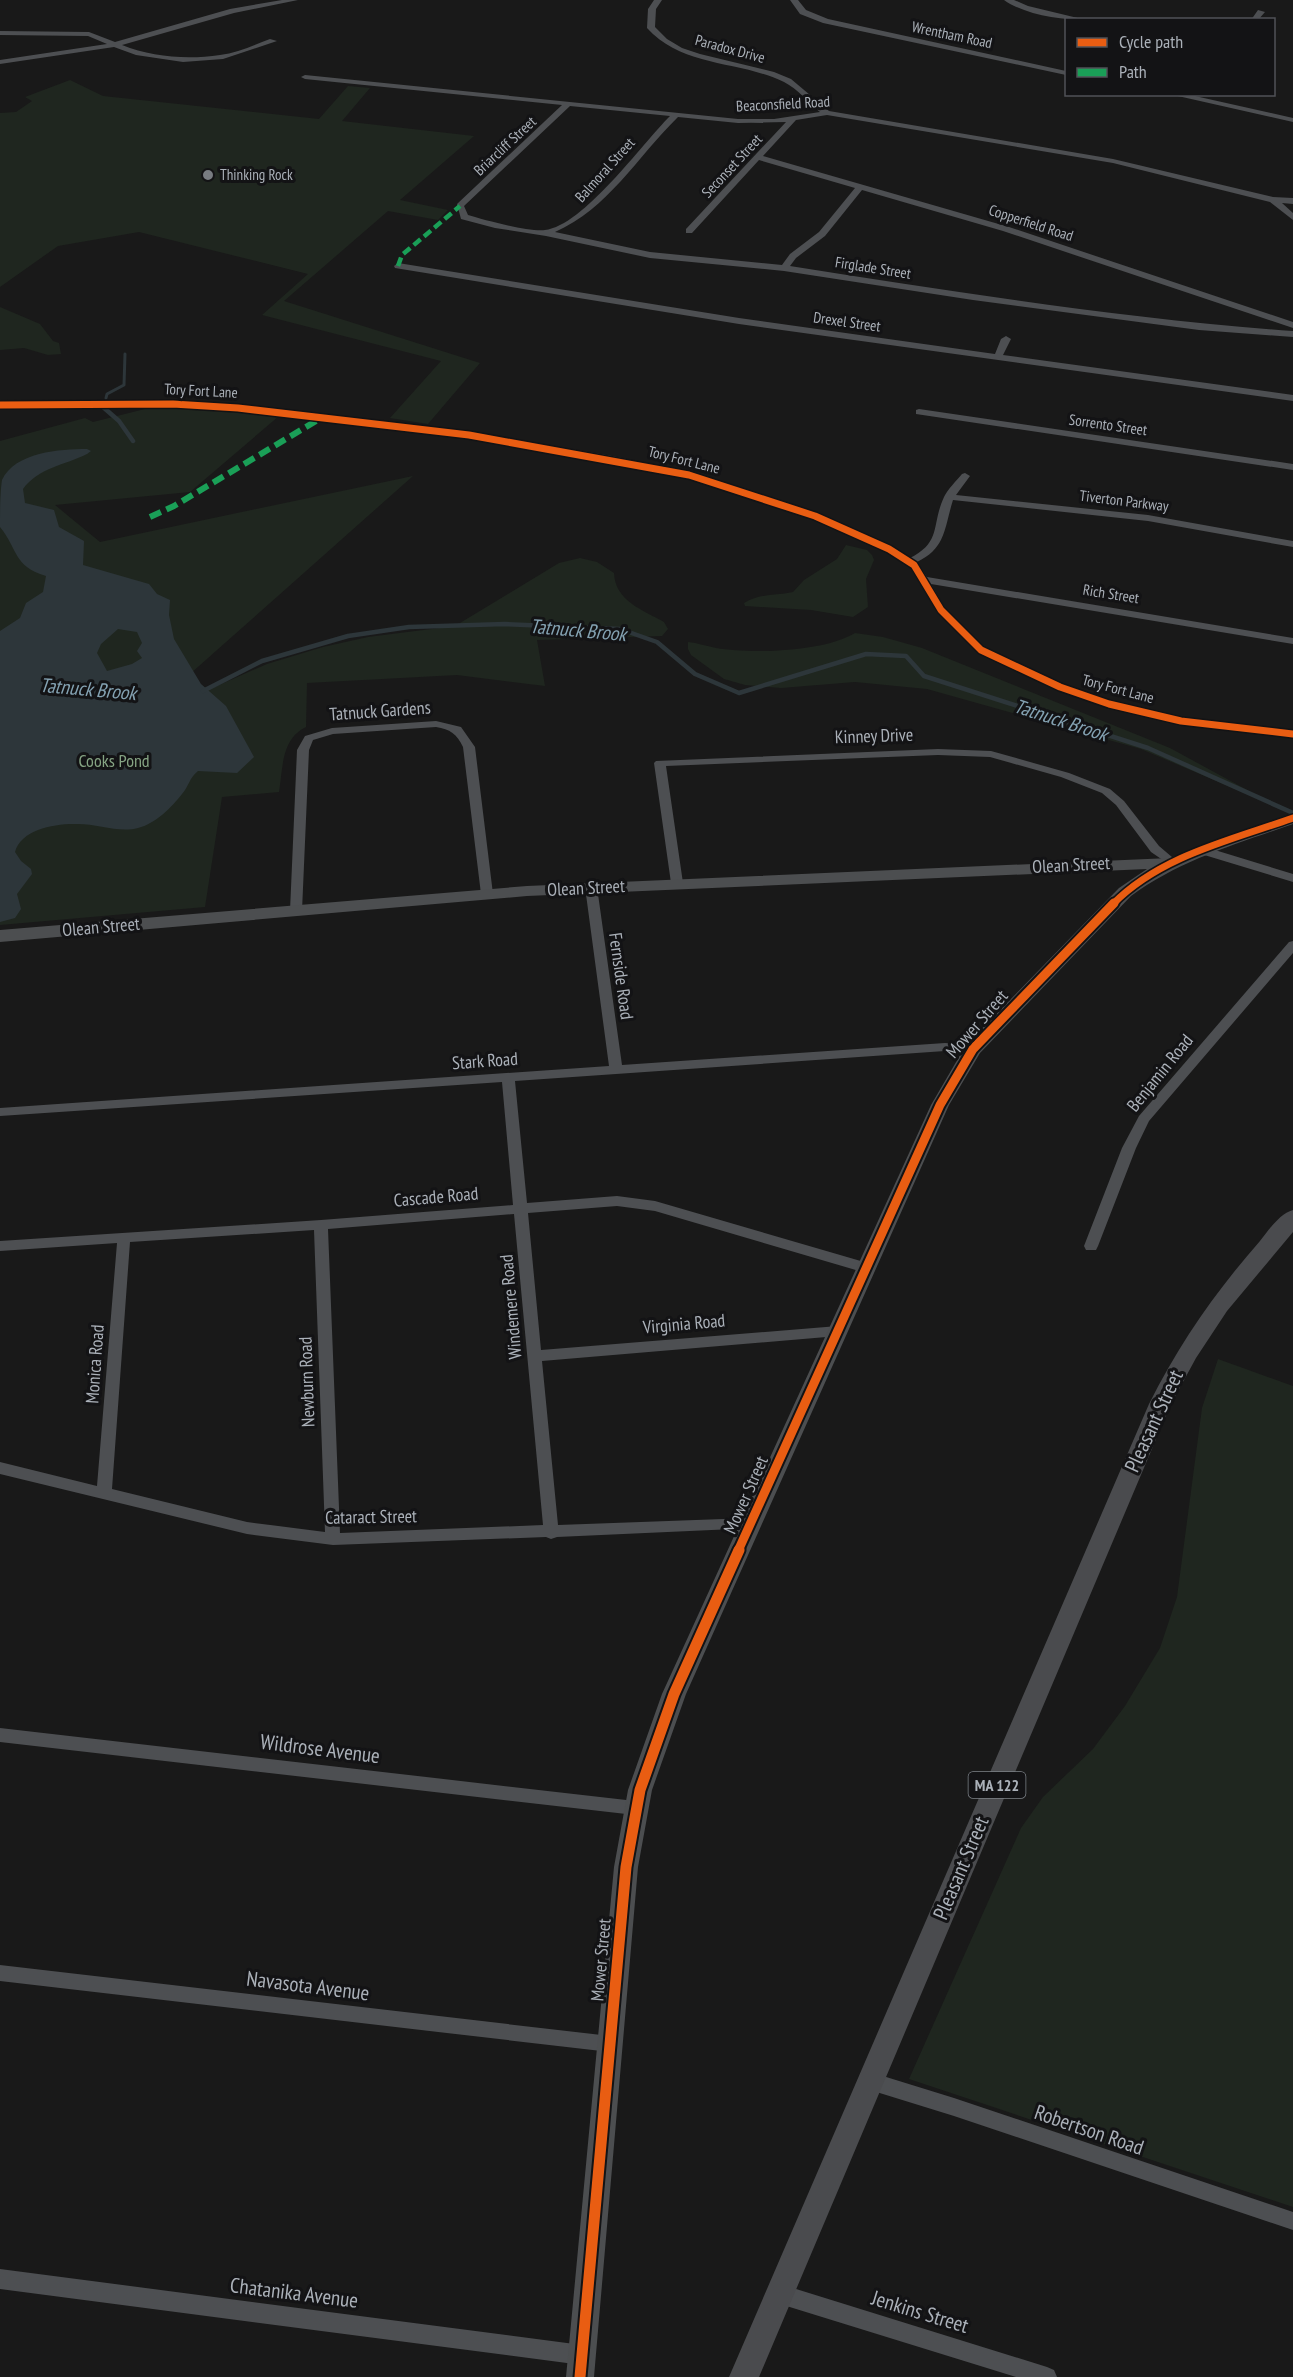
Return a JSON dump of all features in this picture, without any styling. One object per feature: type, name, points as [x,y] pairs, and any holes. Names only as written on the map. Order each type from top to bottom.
[{"type":"main road","name":"Pleasant Street","points":[[744,2377],[1163,1397],[1184,1358],[1227,1292],[1293,1218]]},
{"type":"street","points":[[245,0],[256,5]]},
{"type":"street","points":[[0,62],[74,53],[116,45],[256,5],[294,0]]},
{"type":"street","name":"Paradox Drive","points":[[658,0],[652,9],[651,28],[664,40],[686,51],[789,81],[827,113]]},
{"type":"street","name":"Wrentham Road","points":[[794,0],[803,12],[833,23],[1065,73]]},
{"type":"street","points":[[1008,0],[1020,7],[1073,18]]},
{"type":"street","points":[[1256,18],[1261,12]]},
{"type":"street","points":[[0,33],[89,34],[144,55],[183,60],[223,57],[273,41]]},
{"type":"street","name":"Beaconsfield Road","points":[[305,77],[738,121],[793,119],[827,113],[1085,156],[1273,200],[1293,201]]},
{"type":"street","points":[[1183,96],[1293,120]]},
{"type":"street","name":"Briarcliff Street","points":[[460,206],[568,104]]},
{"type":"street","name":"Balmoral Street","points":[[546,233],[568,226],[587,212],[657,132],[676,115]]},
{"type":"street","name":"Seconset Street","points":[[689,231],[793,119]]},
{"type":"street","name":"Copperfield Road","points":[[758,157],[1006,229],[1293,325]]},
{"type":"street","points":[[784,268],[793,256],[822,234],[860,187]]},
{"type":"street","points":[[1273,200],[1293,217]]},
{"type":"street","name":"Firglade Street","points":[[460,206],[464,217],[473,221],[546,233],[650,255],[784,268],[1199,327],[1293,334]]},
{"type":"street","name":"Drexel Street","points":[[398,266],[739,321],[1293,398]]},
{"type":"street","points":[[998,357],[1006,339]]},
{"type":"street","name":"Tory Fort Lane","points":[[0,405],[213,405],[469,435],[601,457],[689,475],[746,492],[858,534],[909,562],[924,580],[951,622],[973,643],[1018,669],[1109,704],[1181,721],[1293,734]]},
{"type":"street","name":"Sorrento Street","points":[[919,412],[1293,467]]},
{"type":"street","points":[[909,562],[927,553],[935,544],[949,497],[964,476]]},
{"type":"street","name":"Tiverton Parkway","points":[[949,497],[1148,518],[1293,544]]},
{"type":"street","name":"Rich Street","points":[[924,580],[1293,641]]},
{"type":"street","name":"Tatnuck Gardens","points":[[296,911],[304,747],[313,736],[332,731],[436,724],[450,725],[461,733],[469,747],[486,894]]},
{"type":"street","name":"Kinney Drive","points":[[677,883],[660,763],[938,752],[991,754],[1065,775],[1106,791],[1120,803],[1155,849],[1173,863]]},
{"type":"street","name":"Mower Street","points":[[580,2377],[626,1867],[634,1808],[668,1709],[944,1095],[973,1049],[1119,898],[1142,879],[1173,863],[1286,820]]},
{"type":"street","points":[[1205,851],[1293,878]]},
{"type":"street","name":"Olean Street","points":[[0,936],[591,887],[1136,862],[1173,863]]},
{"type":"street","name":"Fernside Road","points":[[591,887],[616,1070]]},
{"type":"street","name":"Benjamin Road","points":[[1091,1246],[1129,1148],[1144,1119],[1293,945]]},
{"type":"street","name":"Stark Road","points":[[0,1112],[945,1047],[973,1049]]},
{"type":"street","name":"Windemere Road","points":[[508,1077],[551,1533]]},
{"type":"street","name":"Cascade Road","points":[[0,1246],[321,1225],[616,1201],[636,1202],[866,1268]]},
{"type":"street","name":"Newburn Road","points":[[321,1225],[333,1539]]},
{"type":"street","name":"Monica Road","points":[[104,1494],[124,1238]]},
{"type":"street","name":"Virginia Road","points":[[534,1356],[838,1331]]},
{"type":"street","name":"Cataract Street","points":[[0,1468],[247,1528],[333,1539],[551,1533],[751,1524]]},
{"type":"street","name":"Wildrose Avenue","points":[[0,1735],[634,1808]]},
{"type":"street","name":"Navasota Avenue","points":[[0,1973],[610,2044]]},
{"type":"street","name":"Robertson Road","points":[[870,2082],[954,2107],[1293,2221]]},
{"type":"street","name":"Chatanika Avenue","points":[[0,2279],[582,2355]]},
{"type":"street","name":"Jenkins Street","points":[[780,2294],[1047,2377]]},
{"type":"green space","points":[[70,80],[103,96],[319,119],[348,86],[370,88],[342,121],[474,136],[400,200],[448,210],[438,220],[388,211],[284,301],[480,363],[428,424],[390,418],[441,361],[262,315],[308,274],[139,232],[58,246],[0,287],[0,113],[16,112],[32,101],[25,97]]},
{"type":"green space","points":[[0,307],[40,324],[53,341],[59,343],[61,354],[48,355],[24,348],[0,350]]},
{"type":"green space","name":"Cooks Pond","points":[[190,408],[279,416],[190,492],[55,505],[100,542],[413,476],[190,674],[199,685],[210,689],[267,664],[323,647],[368,637],[455,626],[559,563],[580,558],[597,562],[614,573],[619,591],[625,598],[639,609],[664,622],[668,629],[662,636],[537,640],[545,686],[457,675],[307,683],[306,727],[298,732],[288,747],[279,792],[222,797],[205,907],[0,925],[0,441],[85,418],[93,422],[145,409]]},
{"type":"green space","points":[[846,545],[867,550],[874,560],[866,579],[868,607],[853,617],[811,610],[745,606],[744,603],[756,598],[793,592],[804,580],[837,559]]},
{"type":"green space","points":[[855,633],[883,637],[922,648],[1170,748],[1282,809],[1141,749],[927,689],[855,682],[781,688],[745,685],[724,679],[691,655],[688,649],[688,642],[731,650],[787,650],[825,644]]},
{"type":"green space","points":[[1218,1359],[1293,1386],[1293,2207],[909,2079],[1021,1828],[1043,1797],[1093,1749],[1125,1706],[1160,1648],[1177,1597],[1202,1408]]},
{"type":"water","points":[[76,449],[91,451],[36,476],[23,489],[25,503],[54,510],[59,527],[84,541],[83,565],[149,584],[157,594],[170,600],[169,615],[174,639],[201,684],[226,706],[254,757],[237,773],[198,771],[173,804],[157,819],[144,826],[116,829],[69,824],[40,829],[24,838],[15,852],[31,869],[32,874],[17,894],[21,909],[15,918],[0,922],[0,631],[20,618],[26,603],[43,592],[46,576],[35,572],[22,562],[0,527],[2,480],[17,463],[27,458],[52,451]],"holes":[[[118,629],[137,632],[142,643],[137,651],[142,658],[132,664],[107,671],[97,653],[101,644]]]},
{"type":"waterway","points":[[106,398],[107,394],[124,385],[125,354]]},
{"type":"waterway","points":[[103,407],[119,421],[133,441]]},
{"type":"waterway","name":"Tatnuck Brook","points":[[203,691],[262,661],[348,636],[409,627],[505,624],[620,629],[657,642],[695,674],[739,693],[866,654],[906,656],[924,676],[1148,748],[1293,813]]},
{"type":"marked path","points":[[398,266],[402,255],[460,206]]},
{"type":"marked path","points":[[150,517],[174,506],[321,418]]},
{"type":"cycle path","points":[[0,405],[173,404],[238,408],[469,435],[612,459],[689,475],[815,516],[889,549],[914,565],[941,610],[981,650],[1060,687],[1109,704],[1181,721],[1293,734]]},
{"type":"cycle path","points":[[580,2377],[626,1867],[640,1790],[674,1694],[940,1105],[973,1049],[1125,892],[1163,867],[1184,857],[1293,818]]},
{"type":"place","name":"Thinking Rock","points":[[208,175]]}]
